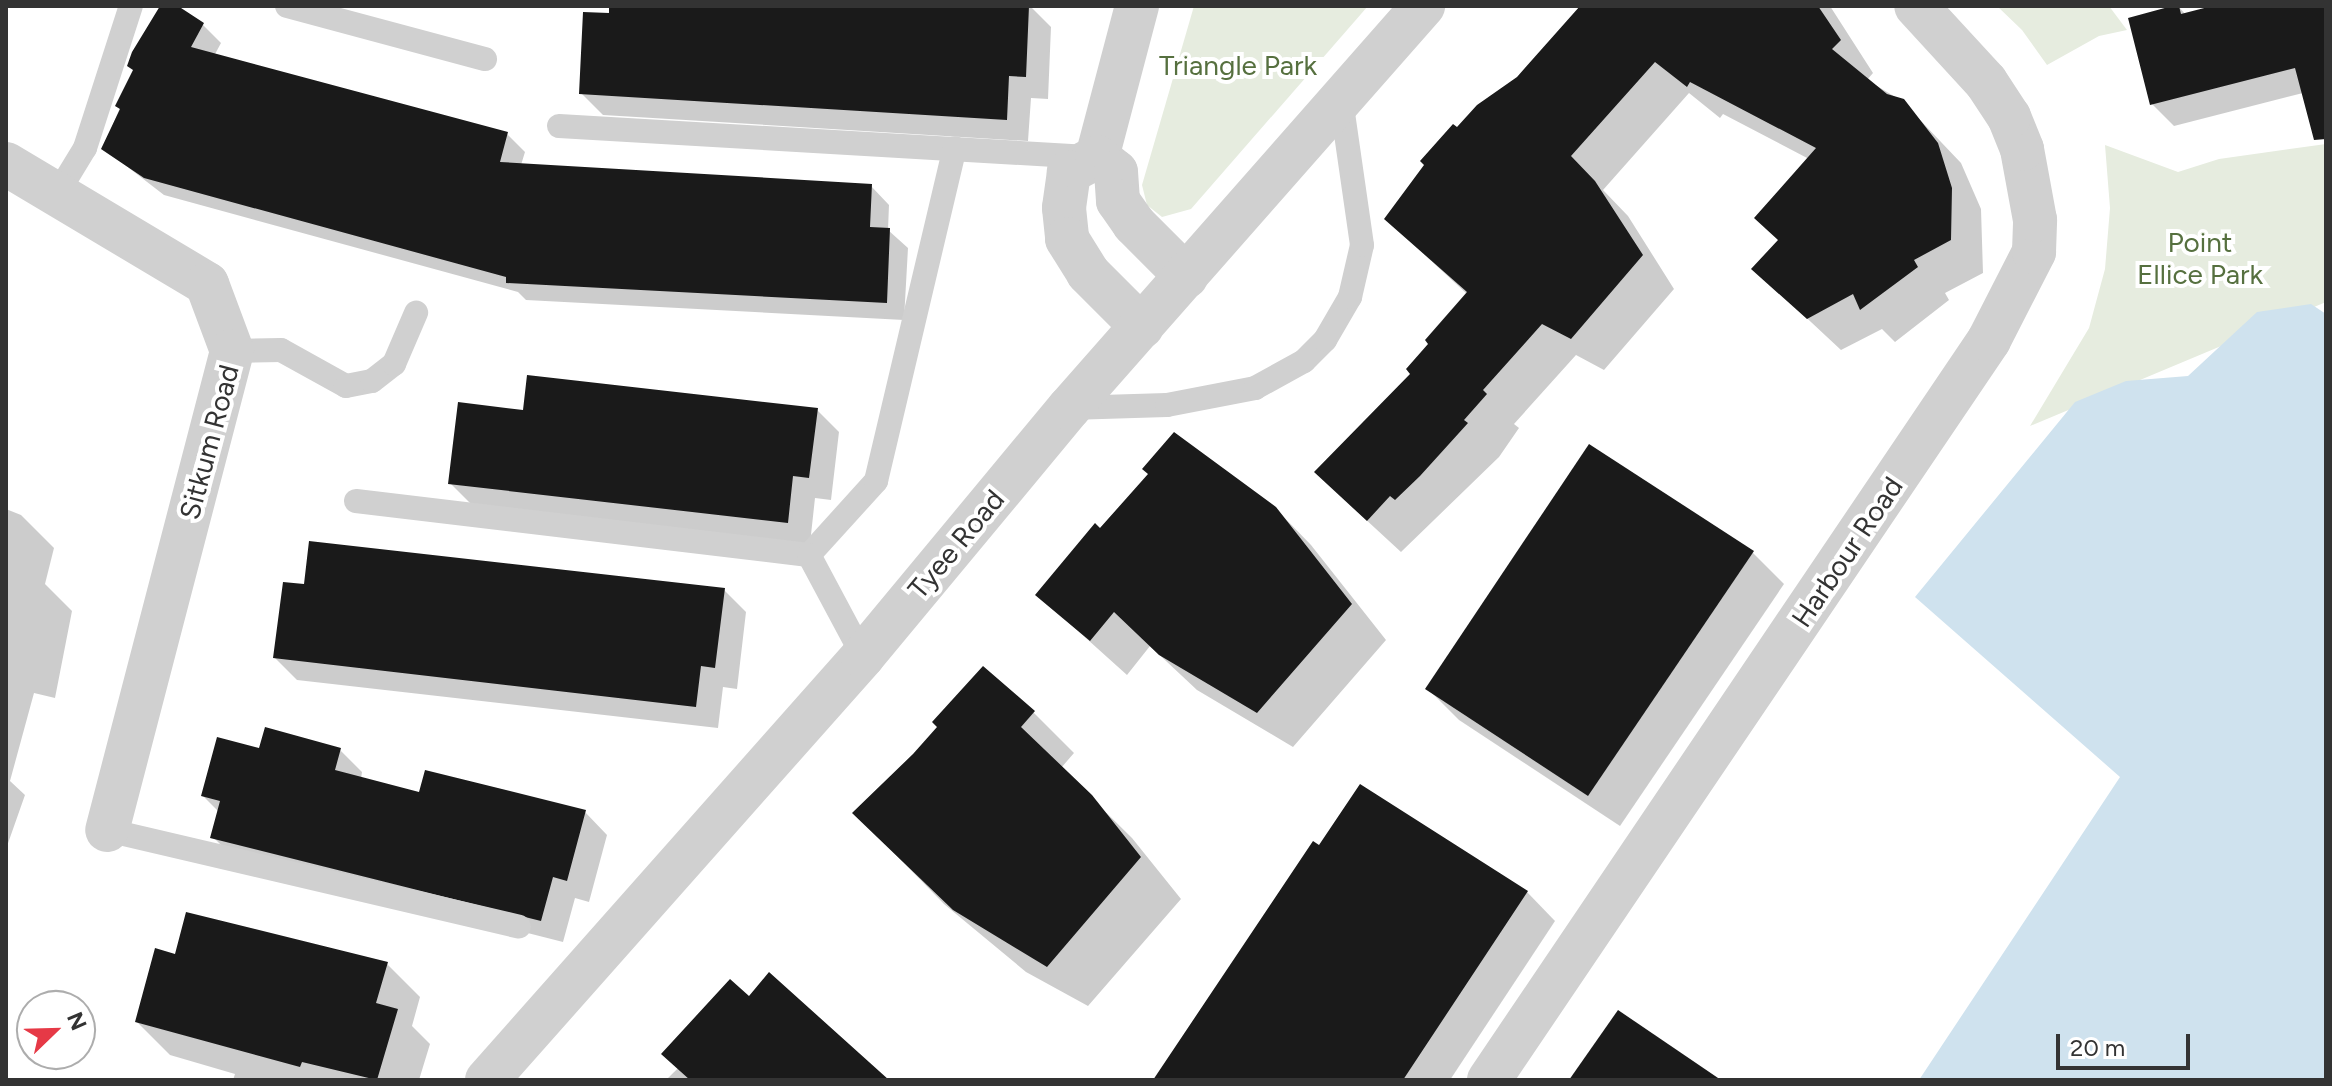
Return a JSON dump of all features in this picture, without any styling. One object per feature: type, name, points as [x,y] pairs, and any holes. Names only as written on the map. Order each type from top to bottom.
[{"type":"street","points":[[1137,6],[1097,157],[1069,172],[1067,239],[1088,273],[1142,327]]},
{"type":"street","name":"Tyee Road","points":[[487,1080],[863,656],[1069,408],[1423,6]]},
{"type":"street","name":"Harbour Road","points":[[1489,1080],[1980,353],[2034,252],[2035,220],[2022,149],[2009,117],[1986,82],[1916,6]]},
{"type":"street","points":[[1097,157],[1116,172],[1118,201],[1134,224],[1186,276]]},
{"type":"street","name":"Sitkum Road","points":[[6,164],[207,284],[232,351],[107,830]]},
{"type":"lane","points":[[57,194],[85,148],[131,6]]},
{"type":"lane","points":[[287,6],[485,59]]},
{"type":"lane","points":[[1069,408],[1167,405],[1255,388],[1304,361],[1325,340],[1350,297],[1362,245],[1341,100]]},
{"type":"lane","points":[[559,126],[1097,157]]},
{"type":"lane","points":[[809,555],[876,481],[955,148]]},
{"type":"lane","points":[[232,351],[281,350],[346,386],[372,381],[394,364],[416,313]]},
{"type":"lane","points":[[356,501],[809,555]]},
{"type":"lane","points":[[809,555],[863,656]]},
{"type":"lane","points":[[107,830],[519,927]]},
{"type":"green space","name":"Triangle Park","points":[[1194,6],[1368,6],[1191,209],[1162,217],[1147,205],[1142,185]]},
{"type":"green space","points":[[1997,6],[2109,6],[2127,30],[2099,36],[2047,65],[2022,30]]},
{"type":"green space","name":"Point Ellice Park","points":[[2326,144],[2326,302],[2030,426],[2089,328],[2105,269],[2110,208],[2105,145],[2178,172],[2219,159]]},
{"type":"water","points":[[2311,304],[2326,314],[2326,1080],[1919,1080],[2120,777],[1915,597],[2075,402],[2126,381],[2188,376],[2257,312]]},
{"type":"building","points":[[160,6],[178,6],[204,23],[191,47],[508,132],[500,162],[872,184],[870,227],[890,228],[887,303],[506,283],[506,277],[144,178],[101,149],[120,109],[115,106],[133,70],[127,66],[132,52]]},
{"type":"building","points":[[609,6],[1029,6],[1026,77],[1009,76],[1007,120],[579,94],[583,12],[609,13]]},
{"type":"building","points":[[1580,6],[1818,6],[1841,40],[1832,49],[1887,94],[1904,99],[1938,143],[1952,188],[1951,240],[1914,260],[1918,267],[1860,310],[1853,294],[1807,319],[1751,269],[1778,240],[1754,218],[1816,148],[1690,82],[1687,87],[1655,62],[1571,156],[1595,181],[1643,255],[1571,339],[1542,324],[1483,390],[1487,394],[1464,420],[1468,423],[1420,476],[1395,500],[1390,496],[1367,521],[1314,472],[1410,374],[1406,369],[1428,344],[1425,340],[1467,292],[1384,219],[1424,165],[1420,161],[1453,124],[1457,127],[1477,105],[1517,77]]},
{"type":"building","points":[[2179,6],[2181,14],[2212,6],[2326,6],[2326,139],[2314,140],[2295,68],[2150,105],[2128,18]]},
{"type":"building","points":[[527,375],[818,408],[809,478],[793,476],[788,523],[448,484],[458,402],[523,410]]},
{"type":"building","points":[[1174,432],[1276,507],[1352,604],[1257,713],[1159,655],[1114,612],[1090,641],[1035,595],[1095,523],[1100,528],[1148,474],[1142,469]]},
{"type":"building","points":[[1589,444],[1754,551],[1588,796],[1425,689]]},
{"type":"building","points":[[309,541],[725,588],[715,668],[701,666],[696,707],[273,658],[283,582],[304,584]]},
{"type":"building","points":[[983,666],[1035,711],[1021,727],[1092,795],[1141,857],[1047,967],[953,910],[852,813],[913,754],[937,727],[932,722]]},
{"type":"building","points":[[265,727],[341,748],[335,770],[419,792],[425,770],[586,810],[567,881],[553,877],[541,921],[210,838],[220,801],[201,796],[217,737],[259,748]]},
{"type":"building","points":[[1360,784],[1528,891],[1403,1080],[1153,1080],[1313,841],[1319,845]]},
{"type":"building","points":[[186,912],[388,962],[376,1003],[398,1009],[377,1080],[302,1062],[300,1067],[135,1022],[155,948],[175,954]]},
{"type":"building","points":[[769,972],[889,1080],[690,1080],[661,1054],[730,979],[749,996]]},
{"type":"building","points":[[1618,1010],[1721,1080],[1569,1080]]}]
